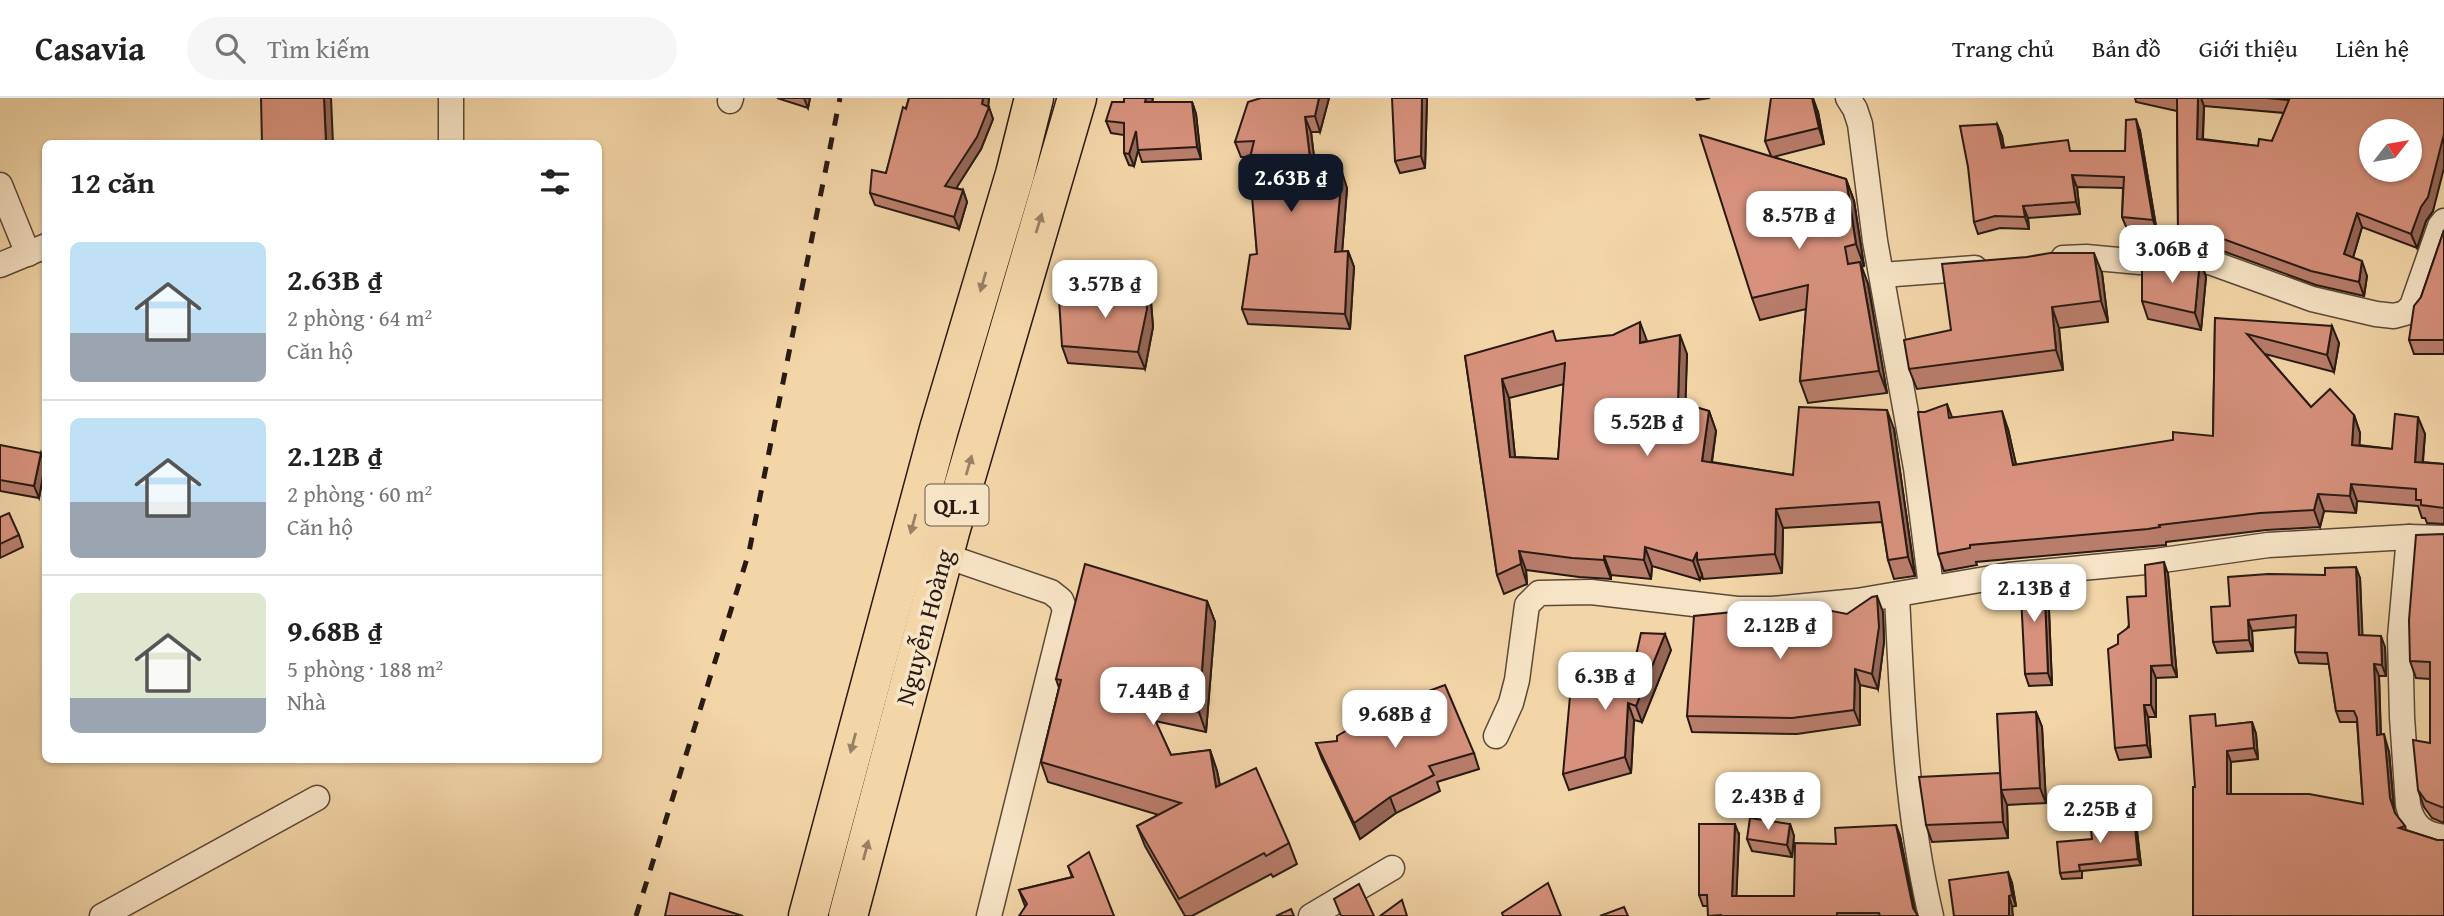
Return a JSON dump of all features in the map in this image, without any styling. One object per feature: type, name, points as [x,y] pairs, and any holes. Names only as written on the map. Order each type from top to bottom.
[{"type":"highway","name":"Nguyễn Hoàng","points":[[808,916],[939,429],[1015,174],[1034,98]]},
{"type":"highway","name":"Nguyễn Hoàng","points":[[848,916],[943,555],[1077,98]]},
{"type":"street","points":[[451,140],[452,98]]},
{"type":"street","points":[[1848,98],[1860,124],[1882,275],[1916,468],[1931,587]]},
{"type":"street","points":[[0,185],[37,250],[0,265]]},
{"type":"street","points":[[2044,261],[2086,257],[2140,262],[2204,260],[2312,299],[2395,316],[2405,313],[2412,306],[2444,221]]},
{"type":"street","points":[[1882,275],[1992,267]]},
{"type":"street","points":[[2409,537],[2400,637],[2408,805],[2411,818],[2421,831],[2444,837]]},
{"type":"street","points":[[1496,736],[1511,703],[1517,680],[1527,605],[1539,593],[1591,592],[1737,609],[1761,609],[1857,601],[2009,575],[2156,561],[2268,545],[2409,537],[2444,538]]},
{"type":"street","points":[[943,555],[1051,593],[1061,600],[1065,610],[989,916]]},
{"type":"street","points":[[1897,595],[1902,717],[1911,810],[1931,916]]},
{"type":"street","points":[[102,916],[317,798]]},
{"type":"street","points":[[1311,916],[1392,868]]},
{"type":"building","points":[[261,98],[324,98],[326,140],[262,140]]},
{"type":"building","points":[[909,98],[983,98],[982,104],[989,107],[977,137],[945,186],[963,190],[954,217],[870,193],[872,170],[886,173],[903,107],[906,109]]},
{"type":"building","points":[[1124,98],[1146,98],[1145,102],[1192,102],[1197,147],[1138,150],[1136,131],[1129,154],[1124,153],[1124,123],[1106,121],[1112,102],[1124,102]]},
{"type":"building","points":[[1261,98],[1319,98],[1315,116],[1305,117],[1312,174],[1342,172],[1335,252],[1348,251],[1345,314],[1242,309],[1250,255],[1257,254],[1249,162],[1254,141],[1235,142],[1248,102]]},
{"type":"building","points":[[1392,98],[1422,98],[1421,156],[1395,161]]},
{"type":"building","points":[[1771,98],[1812,98],[1819,128],[1765,141]]},
{"type":"building","points":[[2177,98],[2198,98],[2197,139],[2258,146],[2259,139],[2272,141],[2289,100],[2266,98],[2444,98],[2444,134],[2428,197],[2421,207],[2411,234],[2357,213],[2344,254],[2362,261],[2359,282],[2311,271],[2204,232],[2178,232]]},
{"type":"building","points":[[2136,119],[2153,220],[2122,217],[2124,177],[2072,175],[2076,202],[2023,206],[2025,217],[1995,216],[1974,222],[1960,126],[1997,124],[2002,148],[2068,140],[2070,151],[2125,151],[2126,120]]},
{"type":"building","points":[[1700,135],[1846,179],[1856,244],[1845,247],[1848,264],[1860,262],[1879,371],[1800,381],[1808,285],[1752,298]]},
{"type":"building","points":[[2444,230],[2444,340],[2409,340],[2414,306],[2421,297]]},
{"type":"building","points":[[2050,253],[2094,253],[2101,301],[2052,307],[2056,350],[1909,369],[1904,340],[1951,330],[1942,264]]},
{"type":"building","points":[[2177,258],[2200,259],[2195,313],[2142,301],[2142,267],[2177,264]]},
{"type":"building","points":[[1144,285],[1147,309],[1138,352],[1062,346],[1059,299]]},
{"type":"building","points":[[2215,318],[2332,326],[2327,355],[2247,334],[2311,407],[2330,389],[2354,415],[2352,445],[2392,449],[2395,414],[2418,417],[2415,462],[2444,464],[2444,508],[2421,505],[2421,500],[2416,500],[2416,489],[2351,484],[2350,496],[2318,494],[2314,510],[2260,513],[2159,525],[2160,527],[2148,529],[1970,545],[1970,548],[1938,554],[1918,412],[1947,404],[1949,418],[2002,411],[2013,465],[2173,440],[2173,432],[2213,436]]},
{"type":"building","points":[[1640,322],[1640,343],[1680,335],[1678,402],[1709,411],[1702,461],[1793,475],[1799,407],[1887,410],[1908,557],[1888,560],[1879,502],[1776,509],[1775,554],[1697,560],[1697,552],[1693,561],[1645,547],[1644,560],[1604,556],[1604,560],[1519,551],[1521,564],[1497,575],[1465,356],[1553,331],[1556,341],[1613,335]],"holes":[[[1565,363],[1558,459],[1510,457],[1502,379]]]},
{"type":"building","points":[[0,445],[41,453],[34,486],[0,480]]},
{"type":"building","points":[[9,513],[19,535],[0,544],[0,517]]},
{"type":"building","points":[[2444,534],[2444,808],[2426,801],[2418,790],[2413,740],[2430,743],[2430,662],[2410,661],[2409,620],[2416,535]]},
{"type":"building","points":[[2164,562],[2172,665],[2151,666],[2151,705],[2144,705],[2147,745],[2115,748],[2108,649],[2118,644],[2118,635],[2129,627],[2127,597],[2146,596],[2145,565]]},
{"type":"building","points":[[1085,564],[1207,601],[1199,712],[1146,700],[1171,755],[1210,750],[1216,787],[1256,768],[1289,843],[1266,856],[1264,853],[1179,899],[1137,826],[1181,803],[1041,762],[1061,680],[1056,679]]},
{"type":"building","points":[[2356,567],[2359,635],[2381,636],[2382,665],[2374,664],[2377,735],[2384,734],[2390,798],[2395,813],[2405,826],[2399,828],[2444,840],[2444,916],[2193,916],[2195,787],[2190,716],[2215,714],[2216,726],[2252,722],[2254,748],[2227,751],[2227,794],[2309,794],[2363,804],[2357,718],[2354,711],[2336,711],[2327,653],[2295,652],[2296,615],[2248,620],[2249,640],[2213,642],[2211,607],[2230,606],[2228,577],[2268,574],[2325,575],[2325,568]]},
{"type":"building","points":[[2044,574],[2048,673],[2025,674],[2020,576]]},
{"type":"building","points":[[1877,596],[1879,627],[1872,674],[1855,669],[1854,710],[1792,718],[1687,716],[1694,616],[1801,605],[1847,614]]},
{"type":"building","points":[[1641,633],[1665,634],[1636,706],[1628,703],[1625,757],[1563,774],[1572,674],[1629,687]]},
{"type":"building","points":[[1445,685],[1474,753],[1429,766],[1434,775],[1390,797],[1354,823],[1316,743],[1337,741],[1337,736],[1393,704]]},
{"type":"building","points":[[2036,712],[2040,788],[2001,790],[1997,714]]},
{"type":"building","points":[[2000,773],[2003,822],[1926,825],[1919,777]]},
{"type":"building","points":[[2134,817],[2138,859],[2079,865],[2080,871],[2060,873],[2057,842],[2092,839],[2090,822]]},
{"type":"building","points":[[1750,818],[1790,824],[1787,845],[1747,839]]},
{"type":"building","points":[[1699,824],[1735,824],[1732,896],[1794,896],[1795,843],[1836,844],[1835,828],[1896,825],[1913,908],[1918,916],[1837,913],[1837,916],[1708,916],[1707,895],[1699,895]]},
{"type":"building","points":[[1089,852],[1114,916],[1019,916],[1027,904],[1019,890],[1073,877],[1068,866]]},
{"type":"building","points":[[2008,872],[2012,895],[2009,896],[2009,916],[1954,916],[1949,880]]},
{"type":"building","points":[[1548,883],[1561,916],[1503,916],[1502,913]]},
{"type":"building","points":[[1359,884],[1374,916],[1341,916],[1334,899]]},
{"type":"building","points":[[670,893],[743,916],[665,916]]},
{"type":"building","points":[[1402,900],[1407,916],[1380,916]]},
{"type":"building","points":[[1624,907],[1628,916],[1600,916]]},
{"type":"building","points":[[1291,909],[1294,916],[1276,916]]},
{"type":"railway","points":[[636,916],[749,552],[840,98]]}]
